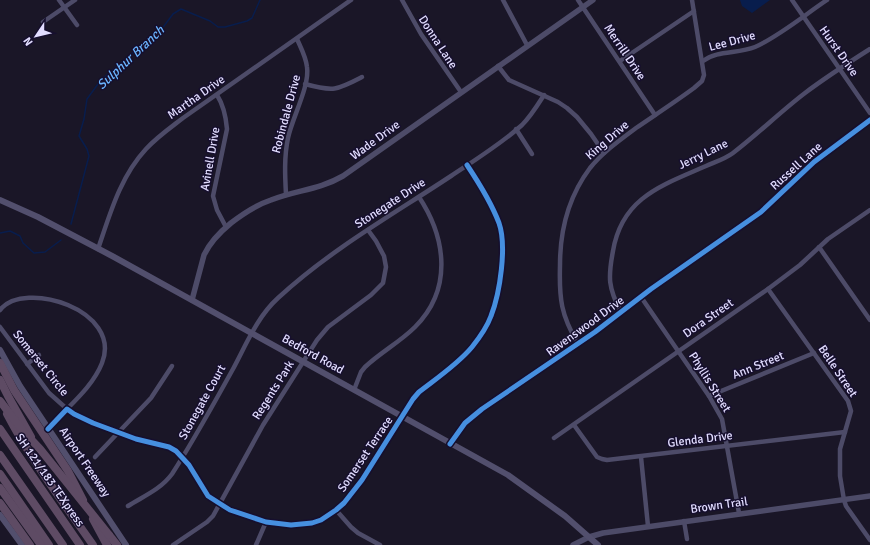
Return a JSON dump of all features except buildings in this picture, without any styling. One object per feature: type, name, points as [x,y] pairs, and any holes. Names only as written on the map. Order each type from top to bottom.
[{"type":"highway","points":[[0,363],[14,390],[68,471],[107,545]]},
{"type":"highway","points":[[0,380],[20,417],[40,449]]},
{"type":"highway","points":[[0,401],[117,545]]},
{"type":"highway","points":[[0,401],[28,451],[93,545]]},
{"type":"highway","name":"SH 121/183 TEXpress","points":[[0,429],[80,545]]},
{"type":"highway","points":[[0,455],[62,545]]},
{"type":"highway","points":[[0,474],[49,545]]},
{"type":"highway","points":[[0,488],[41,545]]},
{"type":"highway","points":[[0,502],[30,545]]},
{"type":"main road","name":"Bedford Road","points":[[1,202],[38,217],[98,249],[508,475],[565,516],[598,545]]},
{"type":"main road","name":"Airport Freeway","points":[[0,350],[20,386],[126,545]]},
{"type":"main road","points":[[0,515],[22,545]]},
{"type":"street","points":[[59,0],[77,25]]},
{"type":"street","points":[[43,22],[75,0]]},
{"type":"street","name":"Martha Drive","points":[[98,249],[114,203],[125,179],[138,158],[146,149],[166,132],[351,0]]},
{"type":"street","name":"Donna Lane","points":[[402,0],[421,34],[461,92]]},
{"type":"street","points":[[502,0],[527,46]]},
{"type":"street","name":"Merrill Drive","points":[[578,0],[655,115]]},
{"type":"street","name":"Wade Drive","points":[[192,300],[207,249],[216,236],[247,211],[272,199],[320,187],[343,176],[593,0]]},
{"type":"street","name":"King Drive","points":[[578,344],[564,316],[559,285],[560,244],[570,205],[579,185],[590,168],[604,153],[618,141],[702,81],[704,75],[703,61],[692,0]]},
{"type":"street","name":"Hurst Drive","points":[[792,0],[870,113]]},
{"type":"street","name":"Lee Drive","points":[[703,61],[711,56],[741,51],[754,47],[827,0]]},
{"type":"street","points":[[620,61],[694,11]]},
{"type":"street","name":"Robindale Drive","points":[[286,195],[284,167],[288,137],[305,84],[308,69],[305,57],[297,39]]},
{"type":"street","name":"Jerry Lane","points":[[621,312],[611,287],[610,268],[618,231],[634,206],[661,186],[727,157],[806,92],[870,49]]},
{"type":"street","points":[[498,66],[509,80],[544,95],[567,108],[577,117],[604,153]]},
{"type":"street","points":[[305,84],[330,89],[339,88],[362,76]]},
{"type":"street","name":"Avinell Drive","points":[[217,95],[223,107],[227,129],[213,196],[217,210],[226,227]]},
{"type":"street","name":"Stonegate Drive","points":[[252,333],[265,311],[282,294],[325,258],[467,165],[516,129],[532,114],[544,95]]},
{"type":"street","name":"Russell Lane","points":[[738,229],[761,212],[814,162],[870,120]]},
{"type":"street","points":[[516,129],[532,154]]},
{"type":"street","name":"Somerset Terrace","points":[[67,409],[93,423],[118,433],[169,447],[183,458],[195,473],[208,496],[230,510],[266,522],[291,525],[312,523],[321,520],[344,503],[362,480],[408,405],[419,392],[458,361],[472,347],[483,332],[491,315],[497,296],[503,253],[501,232],[485,192],[467,165]]},
{"type":"street","points":[[354,390],[361,372],[365,367],[417,326],[427,312],[438,288],[441,252],[434,225],[419,197]]},
{"type":"street","name":"Dora Street","points":[[554,438],[768,289],[800,265],[828,239],[869,212]]},
{"type":"street","name":"Ravenswood Drive","points":[[450,444],[464,423],[477,413],[578,344],[641,297],[738,229]]},
{"type":"street","name":"Regents Park","points":[[173,545],[207,522],[213,516],[262,425],[317,340],[328,327],[371,295],[383,283],[386,267],[384,256],[368,230]]},
{"type":"street","points":[[819,247],[870,320]]},
{"type":"street","name":"Belle Street","points":[[768,289],[850,406],[851,411],[840,449],[839,462],[844,500],[846,506],[870,540]]},
{"type":"street","name":"Phyllis Street","points":[[641,297],[709,396],[722,419],[739,513]]},
{"type":"street","name":"Somerset Circle","points":[[0,310],[8,303],[20,299],[44,299],[59,301],[86,314],[98,327],[103,338],[105,348],[102,364],[95,378],[48,429]]},
{"type":"street","name":"Somerset Circle","points":[[0,327],[49,393],[67,409]]},
{"type":"street","name":"Stonegate Court","points":[[128,506],[166,483],[183,458],[252,333]]},
{"type":"street","name":"Ann Street","points":[[709,396],[814,353]]},
{"type":"street","points":[[27,364],[39,355]]},
{"type":"street","points":[[95,457],[151,398],[172,366]]},
{"type":"street","name":"Glenda Drive","points":[[574,425],[594,453],[602,460],[641,457],[845,432]]},
{"type":"street","points":[[641,457],[648,526]]},
{"type":"street","name":"Brown Trail","points":[[573,545],[589,537],[602,533],[870,496]]},
{"type":"street","points":[[336,510],[358,533],[378,544]]},
{"type":"street","points":[[684,521],[687,539]]},
{"type":"street","points":[[256,545],[266,522]]},
{"type":"water","points":[[740,0],[770,0],[752,13],[742,6]]},
{"type":"waterway","name":"Sulphur Branch","points":[[71,224],[89,156],[87,149],[79,136],[84,119],[87,99],[101,80],[164,26],[173,14],[181,9],[210,21],[218,27],[225,27],[247,21],[252,18],[260,0]]},
{"type":"waterway","name":"Sulphur Branch","points":[[0,233],[10,231],[20,236],[23,243],[34,253],[45,252],[61,240]]},
{"type":"cycle path","points":[[450,444],[465,423],[482,409],[595,332],[651,289],[761,212],[814,162],[870,120]]},
{"type":"cycle path","points":[[48,429],[67,409],[93,423],[136,439],[169,447],[176,451],[189,465],[208,496],[230,510],[266,522],[291,525],[312,523],[321,520],[344,503],[362,480],[413,399],[419,392],[447,371],[472,347],[489,320],[500,283],[502,256],[501,233],[499,223],[492,208],[467,165]]}]
